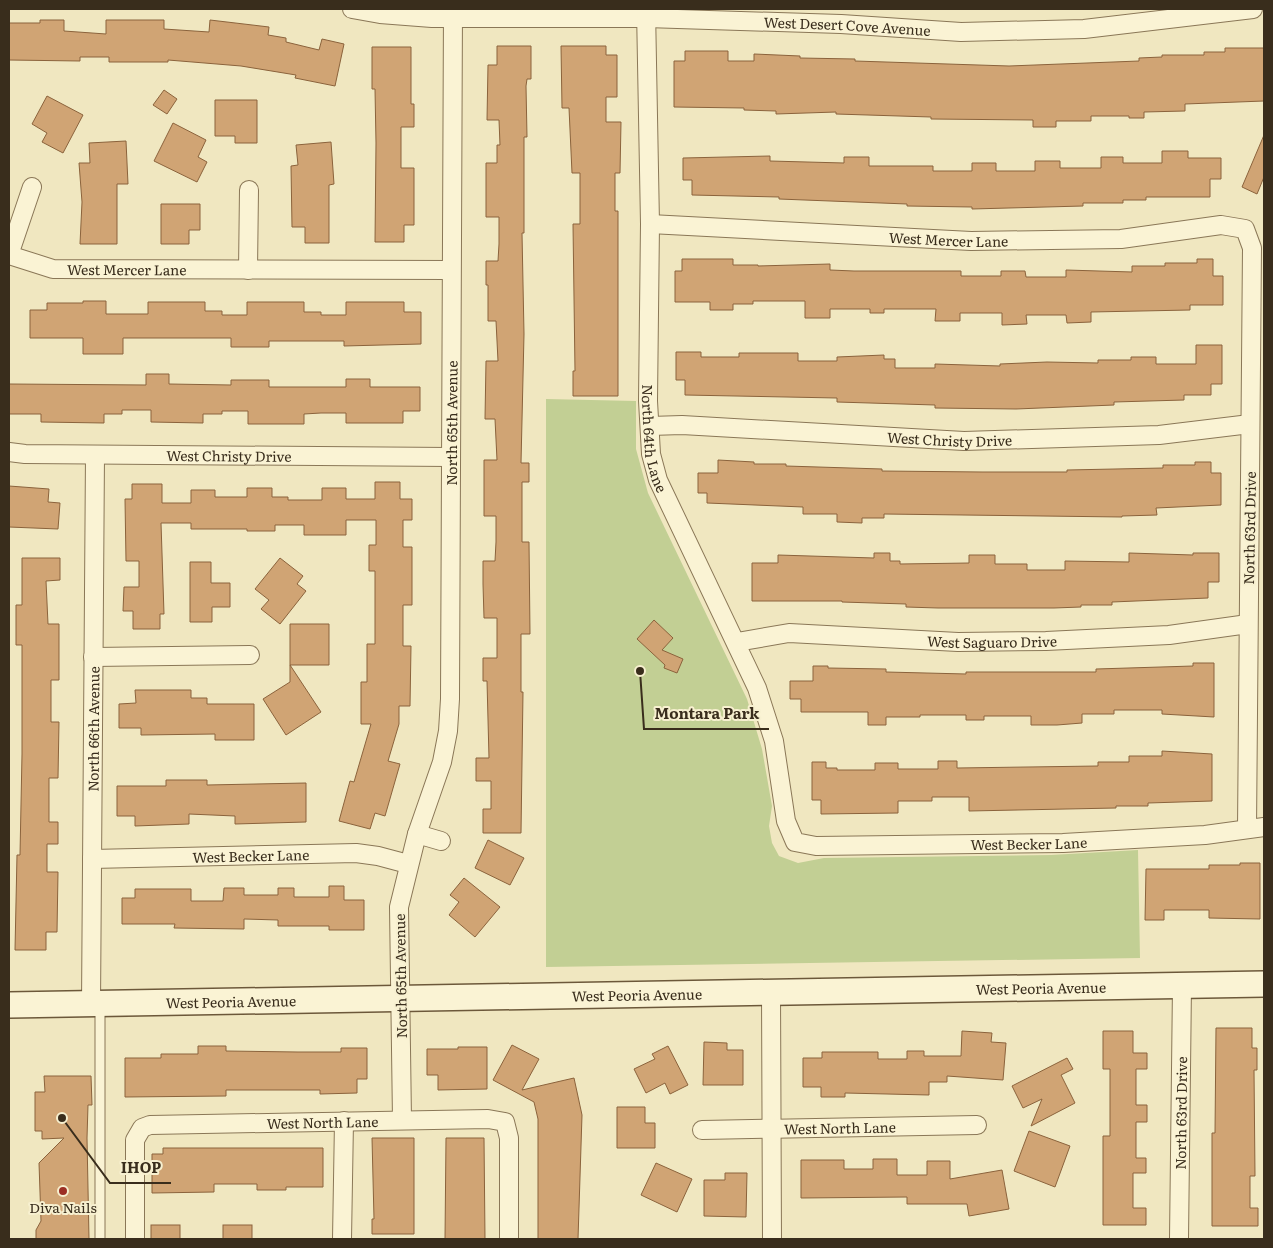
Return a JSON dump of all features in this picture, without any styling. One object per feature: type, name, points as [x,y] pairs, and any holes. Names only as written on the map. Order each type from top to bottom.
[{"type":"main road","name":"West Peoria Avenue","points":[[9,1004],[399,1000],[1264,984]]},
{"type":"street","name":"West Desert Cove Avenue","points":[[352,9],[380,14],[646,13],[841,16],[961,32],[1084,29],[1253,9]]},
{"type":"street","name":"North 64th Lane","points":[[646,13],[650,224],[651,454],[658,480],[737,642],[757,688],[774,741],[786,821],[795,842]]},
{"type":"street","name":"North 65th Avenue","points":[[402,1120],[399,907],[408,864],[442,762],[448,731],[453,14]]},
{"type":"street","name":"West Mercer Lane","points":[[32,187],[9,255],[53,269],[452,270]]},
{"type":"street","points":[[248,270],[249,190]]},
{"type":"street","name":"West Mercer Lane","points":[[650,224],[971,241],[1121,239],[1221,225],[1245,229]]},
{"type":"street","name":"North 63rd Drive","points":[[1245,229],[1252,248],[1247,829]]},
{"type":"street","name":"West Christy Drive","points":[[650,426],[682,425],[964,441],[1159,435],[1250,424]]},
{"type":"street","name":"West Christy Drive","points":[[9,452],[450,457]]},
{"type":"street","name":"North 66th Avenue","points":[[94,454],[92,859],[96,1004]]},
{"type":"street","name":"West Saguaro Drive","points":[[737,642],[788,633],[958,642],[1046,640],[1169,635],[1248,624]]},
{"type":"street","points":[[93,657],[250,655]]},
{"type":"street","name":"West Becker Lane","points":[[795,842],[816,846],[1063,843],[1205,835],[1264,827]]},
{"type":"street","points":[[417,834],[441,841]]},
{"type":"street","name":"West Becker Lane","points":[[92,859],[356,854],[378,856],[408,864]]},
{"type":"street","name":"North 63rd Drive","points":[[1179,1239],[1182,986]]},
{"type":"street","points":[[771,992],[772,1239]]},
{"type":"street","name":"West North Lane","points":[[135,1239],[135,1140],[142,1128],[160,1123],[488,1119],[504,1122],[509,1138],[509,1239]]},
{"type":"street","points":[[342,1239],[344,1121]]},
{"type":"street","name":"West North Lane","points":[[702,1130],[977,1125]]},
{"type":"lane","points":[[96,1004],[100,1239]]},
{"type":"green space","points":[[546,399],[636,401],[636,449],[648,493],[747,699],[762,749],[772,806],[769,826],[772,843],[779,856],[798,863],[824,858],[1051,855],[1138,850],[1140,958],[546,967]]},
{"type":"building","points":[[40,20],[64,20],[64,31],[106,34],[106,20],[164,20],[164,29],[209,32],[210,20],[269,27],[268,35],[286,38],[286,42],[319,50],[322,39],[344,44],[335,86],[295,78],[296,75],[241,66],[168,60],[168,62],[109,62],[109,57],[80,57],[80,61],[9,60],[9,23],[40,23]]},
{"type":"building","points":[[497,46],[531,46],[531,79],[527,79],[526,86],[527,137],[524,137],[524,233],[522,233],[524,334],[521,463],[529,463],[529,482],[522,482],[522,542],[529,542],[530,634],[521,634],[521,692],[523,692],[521,833],[483,833],[483,809],[491,809],[491,781],[476,781],[476,758],[489,758],[487,681],[483,681],[483,658],[497,658],[497,618],[484,618],[483,561],[495,561],[496,542],[496,516],[484,516],[484,460],[497,460],[495,419],[485,419],[486,361],[498,361],[496,321],[488,321],[488,285],[486,285],[486,261],[498,261],[499,244],[499,217],[486,217],[486,163],[497,163],[497,145],[500,145],[499,120],[487,120],[488,65],[497,65]]},
{"type":"building","points":[[561,46],[606,46],[606,55],[617,55],[617,97],[606,97],[606,122],[621,122],[620,173],[615,173],[615,211],[618,211],[618,396],[573,396],[573,371],[575,371],[573,224],[580,224],[580,173],[572,173],[569,108],[562,108]]},
{"type":"building","points":[[372,47],[411,47],[411,104],[414,104],[414,127],[401,127],[401,168],[414,168],[414,225],[404,225],[404,242],[375,242],[376,143],[375,89],[372,89]]},
{"type":"building","points":[[1225,48],[1264,48],[1264,101],[1185,104],[1185,111],[1144,112],[1144,118],[1091,116],[1091,121],[1056,121],[1056,127],[1033,127],[1033,120],[931,119],[931,117],[836,114],[836,112],[776,114],[776,111],[744,110],[744,108],[674,107],[674,61],[685,61],[685,51],[728,51],[728,61],[754,61],[754,54],[800,56],[800,58],[855,59],[855,61],[1009,66],[1139,61],[1139,58],[1162,57],[1162,55],[1204,55],[1204,52],[1225,52]]},
{"type":"building","points":[[164,90],[177,99],[167,114],[153,105]]},
{"type":"building","points":[[47,96],[83,115],[63,153],[42,142],[47,133],[32,124]]},
{"type":"building","points":[[215,100],[257,100],[257,143],[235,143],[235,136],[215,136]]},
{"type":"building","points":[[173,123],[206,140],[198,157],[207,162],[197,182],[154,161]]},
{"type":"building","points":[[1264,135],[1264,177],[1257,194],[1242,187]]},
{"type":"building","points":[[126,141],[128,184],[117,184],[117,244],[80,244],[82,202],[79,163],[90,163],[89,143]]},
{"type":"building","points":[[331,142],[334,184],[329,185],[329,243],[305,243],[305,227],[292,227],[291,166],[298,165],[296,145]]},
{"type":"building","points":[[1162,151],[1188,151],[1188,158],[1221,158],[1221,179],[1210,179],[1210,197],[1146,197],[1146,200],[1123,200],[1123,203],[1083,203],[1083,206],[972,209],[972,207],[907,206],[907,204],[779,199],[779,197],[692,195],[692,180],[683,180],[683,158],[770,156],[770,161],[844,163],[844,157],[869,157],[869,166],[933,166],[933,171],[972,171],[972,163],[996,163],[996,171],[1035,171],[1035,161],[1060,161],[1060,168],[1101,168],[1101,157],[1123,157],[1123,163],[1162,163]]},
{"type":"building","points":[[161,204],[200,204],[200,230],[189,230],[189,244],[161,244]]},
{"type":"building","points":[[682,259],[733,259],[733,265],[758,266],[830,264],[830,270],[961,271],[961,276],[1001,276],[1001,271],[1025,271],[1026,277],[1066,277],[1066,270],[1132,272],[1132,266],[1165,266],[1165,263],[1197,263],[1197,259],[1213,259],[1213,276],[1223,276],[1223,305],[1190,305],[1190,310],[1091,312],[1091,322],[1067,323],[1066,315],[1026,315],[1027,324],[1002,325],[1002,313],[960,313],[960,321],[935,321],[936,309],[884,309],[884,313],[870,313],[870,309],[830,309],[830,318],[805,318],[805,301],[753,301],[753,304],[733,304],[733,310],[710,310],[710,302],[675,302],[675,271],[682,271]]},
{"type":"building","points":[[83,301],[106,301],[106,314],[148,314],[148,302],[205,302],[205,311],[222,311],[222,315],[247,315],[247,302],[304,302],[304,312],[321,312],[321,315],[346,315],[346,302],[404,302],[404,312],[421,312],[421,344],[344,346],[344,341],[269,341],[269,347],[231,347],[231,338],[123,338],[123,354],[83,354],[83,338],[30,338],[30,310],[47,310],[47,303],[83,303]]},
{"type":"building","points":[[1196,345],[1222,345],[1222,384],[1211,384],[1211,395],[1184,395],[1184,400],[1114,402],[1114,405],[1016,409],[935,408],[935,405],[837,402],[837,398],[685,395],[685,380],[676,380],[676,352],[701,352],[701,357],[739,357],[739,353],[798,353],[798,361],[837,361],[837,357],[884,355],[884,359],[895,359],[895,368],[935,368],[935,364],[1000,366],[1000,364],[1047,362],[1098,363],[1098,360],[1131,360],[1131,357],[1156,357],[1156,364],[1196,364]]},
{"type":"building","points":[[146,374],[169,374],[169,384],[231,385],[231,380],[269,380],[269,387],[346,387],[346,379],[370,379],[370,387],[420,387],[420,411],[403,411],[403,423],[346,423],[346,413],[321,413],[304,414],[304,424],[248,424],[248,411],[222,411],[222,414],[203,414],[203,423],[151,422],[151,410],[122,410],[122,414],[104,414],[104,423],[41,422],[41,414],[9,414],[9,384],[146,385]]},
{"type":"building","points":[[718,460],[754,462],[754,464],[786,464],[786,466],[882,469],[882,471],[982,472],[1067,472],[1067,470],[1163,468],[1163,465],[1195,465],[1195,462],[1211,462],[1211,473],[1221,473],[1221,505],[1156,508],[1157,515],[1122,517],[884,514],[884,518],[862,518],[862,523],[837,522],[837,514],[803,514],[803,507],[707,503],[707,493],[698,493],[698,473],[718,473]]},
{"type":"building","points":[[375,482],[400,482],[400,499],[412,499],[412,520],[403,520],[403,547],[412,547],[412,605],[403,605],[403,646],[411,646],[410,706],[399,706],[399,724],[388,761],[400,764],[385,816],[375,813],[370,829],[339,821],[350,781],[354,782],[371,724],[361,724],[361,682],[367,682],[367,644],[375,644],[375,571],[369,571],[369,545],[376,545],[376,520],[346,520],[346,535],[304,535],[304,525],[275,525],[275,531],[247,531],[247,529],[191,529],[191,523],[161,523],[164,614],[160,614],[160,629],[133,629],[133,611],[123,611],[124,587],[139,587],[139,561],[126,561],[125,499],[132,499],[132,484],[162,484],[162,503],[191,503],[191,490],[215,490],[215,497],[247,497],[247,488],[272,488],[272,497],[288,497],[288,500],[322,500],[322,488],[346,488],[346,499],[375,499]]},
{"type":"building","points":[[9,486],[49,489],[48,502],[60,503],[58,529],[9,527]]},
{"type":"building","points":[[874,553],[890,553],[890,561],[900,561],[900,564],[969,563],[969,555],[995,555],[995,564],[1027,564],[1027,570],[1065,570],[1065,561],[1129,562],[1129,553],[1193,555],[1193,553],[1219,553],[1219,582],[1208,582],[1208,598],[1112,602],[1112,605],[1081,605],[1081,607],[938,608],[906,607],[906,604],[842,601],[752,601],[752,563],[778,563],[778,555],[874,558]]},
{"type":"building","points":[[22,558],[60,558],[60,580],[46,581],[48,624],[59,624],[59,680],[51,680],[51,722],[59,722],[58,778],[49,778],[49,822],[58,822],[58,844],[47,844],[47,872],[58,872],[57,932],[46,932],[46,950],[15,950],[17,855],[20,855],[22,754],[22,645],[16,645],[16,605],[22,605]]},
{"type":"building","points":[[280,558],[303,576],[297,584],[306,591],[280,624],[261,609],[269,600],[255,589]]},
{"type":"building","points":[[190,562],[211,562],[211,583],[230,583],[230,607],[212,607],[212,622],[190,622]]},
{"type":"building","points":[[654,620],[673,638],[662,650],[683,659],[677,673],[664,668],[665,665],[637,639]]},
{"type":"building","points":[[290,624],[329,624],[329,665],[290,665]]},
{"type":"building","points":[[1193,663],[1214,663],[1214,717],[1162,714],[1162,710],[1114,710],[1114,714],[1082,714],[1082,723],[1057,725],[1031,725],[1031,716],[984,716],[984,720],[966,720],[966,715],[920,715],[920,717],[886,717],[886,725],[868,725],[868,712],[801,712],[801,699],[790,699],[790,681],[813,681],[813,666],[886,669],[886,672],[966,674],[966,672],[1096,672],[1096,669],[1193,666]]},
{"type":"building","points":[[290,665],[321,712],[286,735],[263,699],[290,682]]},
{"type":"building","points":[[135,690],[191,690],[191,698],[207,698],[207,704],[254,704],[254,740],[215,740],[215,734],[141,735],[141,728],[119,728],[119,704],[136,703]]},
{"type":"building","points":[[1162,751],[1212,754],[1212,801],[1148,803],[1148,806],[1116,806],[1116,808],[969,811],[969,797],[932,797],[932,801],[898,801],[898,813],[821,814],[821,800],[812,800],[812,762],[826,762],[826,768],[837,768],[837,770],[875,770],[875,763],[898,763],[898,769],[938,769],[938,761],[957,761],[957,768],[1098,766],[1098,762],[1129,762],[1129,756],[1162,756]]},
{"type":"building","points":[[166,780],[207,780],[207,785],[306,783],[306,822],[235,824],[235,816],[189,814],[189,824],[135,826],[135,816],[117,816],[117,786],[166,786]]},
{"type":"building","points":[[488,840],[524,858],[510,885],[475,868]]},
{"type":"building","points":[[1240,863],[1260,863],[1260,919],[1209,918],[1209,910],[1164,910],[1164,920],[1145,920],[1146,869],[1209,869],[1209,865],[1240,865]]},
{"type":"building","points":[[464,878],[500,907],[475,937],[449,915],[459,902],[450,895]]},
{"type":"building","points":[[329,886],[344,886],[344,900],[364,900],[364,930],[329,930],[329,926],[278,926],[278,920],[244,919],[244,929],[174,928],[175,924],[122,924],[122,898],[135,898],[135,889],[191,889],[191,901],[223,901],[224,888],[244,888],[244,895],[278,895],[278,888],[294,888],[294,897],[329,897]]},
{"type":"building","points":[[1216,1028],[1252,1028],[1252,1048],[1257,1048],[1257,1070],[1254,1070],[1255,1176],[1250,1176],[1250,1208],[1258,1208],[1258,1226],[1212,1226],[1212,1133],[1215,1133]]},
{"type":"building","points":[[962,1031],[992,1033],[991,1042],[1006,1043],[1003,1080],[947,1076],[947,1082],[929,1082],[929,1095],[845,1093],[845,1097],[821,1097],[821,1087],[803,1087],[803,1058],[822,1058],[822,1052],[878,1052],[878,1059],[907,1059],[907,1051],[924,1051],[924,1056],[961,1056]]},
{"type":"building","points":[[1103,1031],[1133,1031],[1133,1053],[1147,1053],[1147,1069],[1136,1069],[1136,1105],[1147,1105],[1147,1122],[1136,1122],[1136,1158],[1146,1158],[1146,1173],[1133,1173],[1133,1208],[1146,1208],[1146,1225],[1103,1225],[1103,1136],[1110,1136],[1110,1069],[1103,1069]]},
{"type":"building","points":[[704,1042],[727,1043],[727,1050],[743,1050],[743,1085],[703,1085]]},
{"type":"building","points":[[512,1045],[539,1059],[522,1090],[574,1078],[582,1115],[578,1239],[538,1239],[538,1119],[534,1102],[493,1080]]},
{"type":"building","points":[[198,1046],[226,1046],[226,1051],[298,1052],[341,1052],[341,1048],[367,1048],[367,1079],[357,1079],[357,1093],[320,1094],[320,1090],[226,1090],[226,1096],[125,1097],[125,1058],[161,1058],[161,1054],[198,1054]]},
{"type":"building","points":[[668,1046],[688,1085],[670,1094],[665,1083],[646,1093],[634,1069],[655,1059],[652,1054]]},
{"type":"building","points":[[458,1047],[487,1047],[487,1089],[438,1090],[438,1075],[427,1075],[427,1049],[458,1049]]},
{"type":"building","points":[[1067,1058],[1073,1069],[1061,1075],[1075,1103],[1031,1126],[1042,1099],[1023,1108],[1012,1086]]},
{"type":"building","points":[[44,1076],[91,1076],[92,1105],[88,1105],[87,1138],[89,1239],[36,1239],[36,1230],[41,1221],[39,1163],[64,1138],[42,1139],[42,1131],[35,1131],[35,1092],[45,1092]]},
{"type":"building","points":[[617,1107],[645,1107],[645,1123],[655,1123],[655,1148],[617,1148]]},
{"type":"building","points":[[1029,1131],[1070,1146],[1055,1187],[1014,1171]]},
{"type":"building","points":[[372,1138],[414,1138],[414,1234],[372,1234],[372,1219],[374,1219]]},
{"type":"building","points":[[446,1138],[484,1138],[485,1239],[445,1239]]},
{"type":"building","points":[[163,1148],[323,1148],[323,1187],[286,1187],[286,1190],[257,1190],[257,1184],[214,1184],[214,1192],[152,1193],[152,1154],[163,1154]]},
{"type":"building","points":[[873,1159],[897,1159],[897,1175],[927,1175],[927,1161],[950,1161],[950,1179],[1002,1170],[1009,1209],[969,1216],[967,1204],[907,1204],[907,1197],[801,1198],[801,1160],[844,1160],[844,1169],[873,1169]]},
{"type":"building","points":[[656,1163],[692,1179],[677,1212],[641,1195]]},
{"type":"building","points":[[725,1173],[747,1173],[746,1217],[704,1216],[704,1180],[725,1180]]},
{"type":"building","points":[[151,1225],[180,1225],[180,1239],[151,1239]]},
{"type":"building","points":[[223,1225],[252,1225],[252,1239],[223,1239]]},
{"type":"place","name":"Montara Park","points":[[640,671]]},
{"type":"place","name":"IHOP","points":[[62,1118]]},
{"type":"place","name":"Diva Nails","points":[[63,1191]]}]
